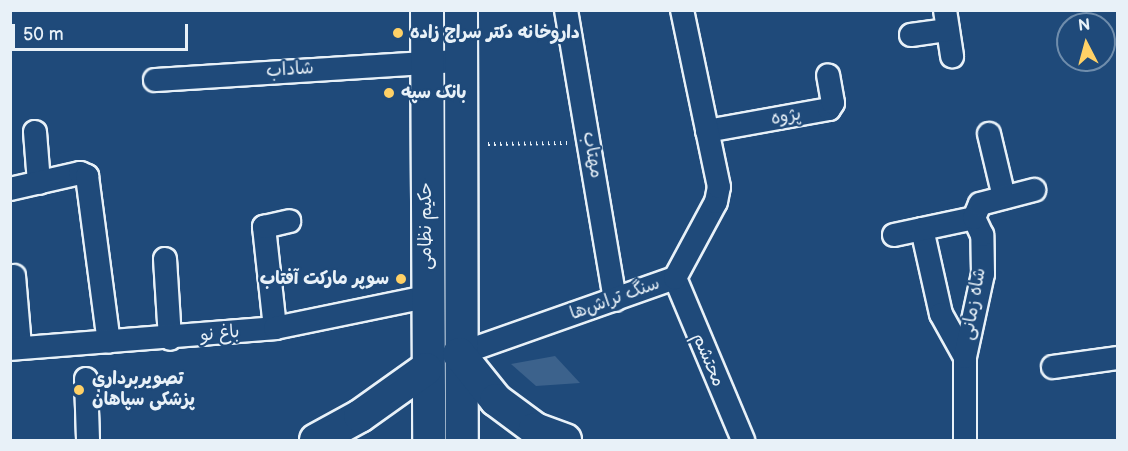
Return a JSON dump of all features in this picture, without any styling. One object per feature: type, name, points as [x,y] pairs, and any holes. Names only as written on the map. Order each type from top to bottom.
[{"type":"main road","name":"حکیم نظامی","points":[[428,10],[426,369],[429,441]]},
{"type":"main road","name":"حکیم نظامی","points":[[461,10],[459,354],[462,441]]},
{"type":"main road","points":[[459,354],[496,400],[535,429],[565,441]]},
{"type":"main road","points":[[316,441],[360,416],[426,369]]},
{"type":"street","name":"مهتاب","points":[[566,10],[615,300]]},
{"type":"street","name":"سنگ تراش‌ها","points":[[459,354],[675,278],[718,195],[682,10]]},
{"type":"street","points":[[911,35],[946,20],[952,56]]},
{"type":"street","name":"شاداب","points":[[155,80],[426,61],[461,61]]},
{"type":"street","name":"پژوه","points":[[707,131],[829,109],[833,104],[828,75]]},
{"type":"street","points":[[35,132],[39,183]]},
{"type":"street","points":[[989,134],[1004,197]]},
{"type":"street","points":[[10,189],[80,173],[87,176],[109,342]]},
{"type":"street","points":[[894,235],[974,218],[980,204],[1034,190]]},
{"type":"street","name":"شاه زمانی","points":[[965,441],[965,357],[982,274],[982,235],[974,218]]},
{"type":"street","points":[[274,328],[264,228],[289,220]]},
{"type":"street","name":"شاه زمانی","points":[[922,229],[941,314],[965,357]]},
{"type":"street","points":[[165,259],[170,339]]},
{"type":"street","points":[[14,276],[15,348]]},
{"type":"street","name":"محتشم","points":[[675,278],[743,441]]},
{"type":"street","name":"باغ نو","points":[[15,348],[170,339],[274,328],[426,297]]},
{"type":"street","points":[[1053,367],[1118,358]]},
{"type":"street","points":[[86,380],[88,441]]},
{"type":"path","points":[[460,144],[590,142]]},
{"type":"shaded area","points":[[555,356],[580,383],[536,386],[511,364]]},
{"type":"place","name":"داروخانه دکتر سراج زاده","points":[[398,33]]},
{"type":"place","name":"بانک سپه","points":[[389,93]]},
{"type":"place","name":"سوپر مارکت آفتاب","points":[[401,279]]},
{"type":"place","name":"تصویربرداری پزشکی سپاهان","points":[[79,390]]}]
